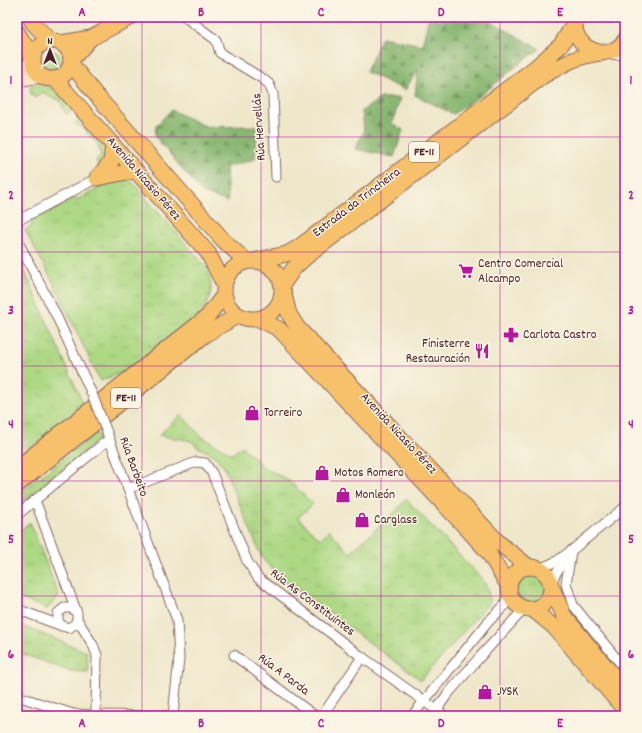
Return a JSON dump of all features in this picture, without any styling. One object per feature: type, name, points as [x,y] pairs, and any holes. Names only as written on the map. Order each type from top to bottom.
[{"type":"main road","points":[[30,17],[33,23],[55,42],[68,49],[71,61]]},
{"type":"main road","points":[[17,80],[48,78],[66,74],[71,61],[107,22],[131,17]]},
{"type":"main road","name":"FE-11","points":[[575,19],[575,31],[578,40],[585,47],[593,51],[604,53],[615,50],[625,40]]},
{"type":"main road","name":"Estrada da Trincheira","points":[[251,261],[287,254],[300,247],[536,67],[561,45],[575,19]]},
{"type":"main road","points":[[17,32],[33,60],[37,72],[48,78]]},
{"type":"main road","points":[[17,76],[33,60],[34,52],[38,46],[44,43],[91,38]]},
{"type":"main road","name":"Estrada da Trincheira","points":[[283,287],[294,268],[306,257],[543,76],[565,63],[587,54],[604,53]]},
{"type":"main road","name":"Avenida Nicasio Pérez","points":[[71,61],[101,101],[224,241],[251,261]]},
{"type":"main road","name":"Avenida Nicasio Pérez","points":[[48,78],[113,145],[208,253],[224,289]]},
{"type":"main road","points":[[97,178],[111,162],[113,145]]},
{"type":"main road","points":[[97,178],[136,171]]},
{"type":"main road","points":[[251,261],[266,263],[274,268],[280,275],[283,287],[281,300],[276,309],[259,319],[248,319],[238,315],[231,309],[227,302],[224,289],[227,276],[232,270],[238,264],[251,261]]},
{"type":"main road","name":"Avenida Nicasio Pérez","points":[[283,287],[289,314],[297,327],[499,543],[534,568]]},
{"type":"main road","name":"FE-11","points":[[17,468],[207,317],[224,289]]},
{"type":"main road","name":"FE-11","points":[[17,485],[205,335],[238,315]]},
{"type":"main road","name":"Avenida Nicasio Pérez","points":[[259,319],[279,329],[459,520],[488,552],[509,589]]},
{"type":"main road","points":[[625,690],[564,616],[549,578],[545,572],[534,568],[517,571],[513,576],[509,589],[515,602],[528,608],[554,627],[625,710]]},
{"type":"main road","points":[[528,608],[543,604],[550,594],[551,586]]},
{"type":"street","name":"Rúa Hervellás","points":[[184,17],[216,40],[220,53],[263,78],[269,84],[273,94],[276,177]]},
{"type":"street","points":[[604,53],[625,54]]},
{"type":"street","points":[[17,221],[97,178]]},
{"type":"street","name":"Rúa Barbeito","points":[[17,240],[56,315],[92,394],[177,620],[180,659],[175,716]]},
{"type":"street","points":[[17,515],[107,434]]},
{"type":"street","name":"Rúa As Constituíntes","points":[[128,489],[196,462],[205,463],[212,473],[246,561],[258,578],[423,701],[434,713],[445,716]]},
{"type":"street","points":[[17,608],[69,628],[72,626],[77,616],[35,500]]},
{"type":"street","points":[[534,568],[557,561],[625,507]]},
{"type":"street","points":[[551,586],[556,573],[571,551]]},
{"type":"street","points":[[571,551],[566,584],[573,605],[625,669]]},
{"type":"street","points":[[412,716],[488,621],[504,606],[509,589]]},
{"type":"street","points":[[62,626],[58,622],[57,616],[61,610],[68,607],[72,608],[93,644],[97,655],[96,715]]},
{"type":"street","points":[[434,713],[495,640],[528,608]]},
{"type":"street","name":"Rúa A Parda","points":[[234,655],[315,716]]},
{"type":"street","points":[[322,716],[362,657]]},
{"type":"street","points":[[17,696],[73,714],[175,716]]},
{"type":"green space","points":[[429,17],[483,17],[540,49],[525,59],[484,93],[453,114],[415,95],[418,69],[405,90],[366,72],[382,37],[422,45]]},
{"type":"green space","points":[[52,51],[58,54],[61,60],[58,66],[52,69],[46,66],[43,60],[46,54]]},
{"type":"green space","points":[[33,84],[46,86],[52,89],[61,95],[74,110],[66,114],[60,100],[52,98],[42,92],[35,98],[31,94],[30,86]]},
{"type":"green space","points":[[381,98],[400,98],[392,124],[403,130],[394,157],[355,149],[364,131],[362,111]]},
{"type":"green space","points":[[171,110],[207,127],[257,126],[255,159],[226,167],[228,202],[202,193],[155,136],[156,126]]},
{"type":"green space","points":[[79,117],[107,148],[108,154],[100,169],[96,160],[101,156],[98,144],[88,135],[85,129],[75,123]]},
{"type":"green space","points":[[114,180],[128,180],[133,183],[207,268],[211,281],[211,287],[209,299],[203,310],[198,315],[122,376],[120,373],[100,381],[53,282],[25,230],[32,226],[31,220],[75,198],[76,200]]},
{"type":"green space","points":[[17,254],[84,406],[17,459]]},
{"type":"green space","points":[[181,415],[202,437],[232,454],[242,446],[262,466],[291,482],[313,504],[298,518],[320,539],[329,530],[350,553],[396,511],[406,499],[483,580],[488,590],[490,602],[421,680],[280,578],[262,558],[224,467],[214,455],[197,447],[191,441],[159,435]]},
{"type":"green space","points":[[96,433],[100,439],[17,506],[17,495]]},
{"type":"green space","points":[[30,522],[59,596],[47,609],[17,597],[17,533]]},
{"type":"green space","points":[[530,573],[540,578],[545,588],[540,598],[530,603],[520,598],[515,588],[520,578]]},
{"type":"green space","points":[[17,624],[87,652],[88,672],[71,671],[17,652]]},
{"type":"place","name":"Centro Comercial Alcampo","points":[[466,271]]},
{"type":"place","name":"Carlota Castro","points":[[511,335]]},
{"type":"place","name":"Finisterre Restauración","points":[[482,351]]},
{"type":"place","name":"Torreiro","points":[[252,413]]},
{"type":"place","name":"Motos Romero","points":[[322,473]]},
{"type":"place","name":"Monleón","points":[[343,495]]},
{"type":"place","name":"Carglass","points":[[362,520]]},
{"type":"place","name":"JYSK","points":[[485,692]]}]
